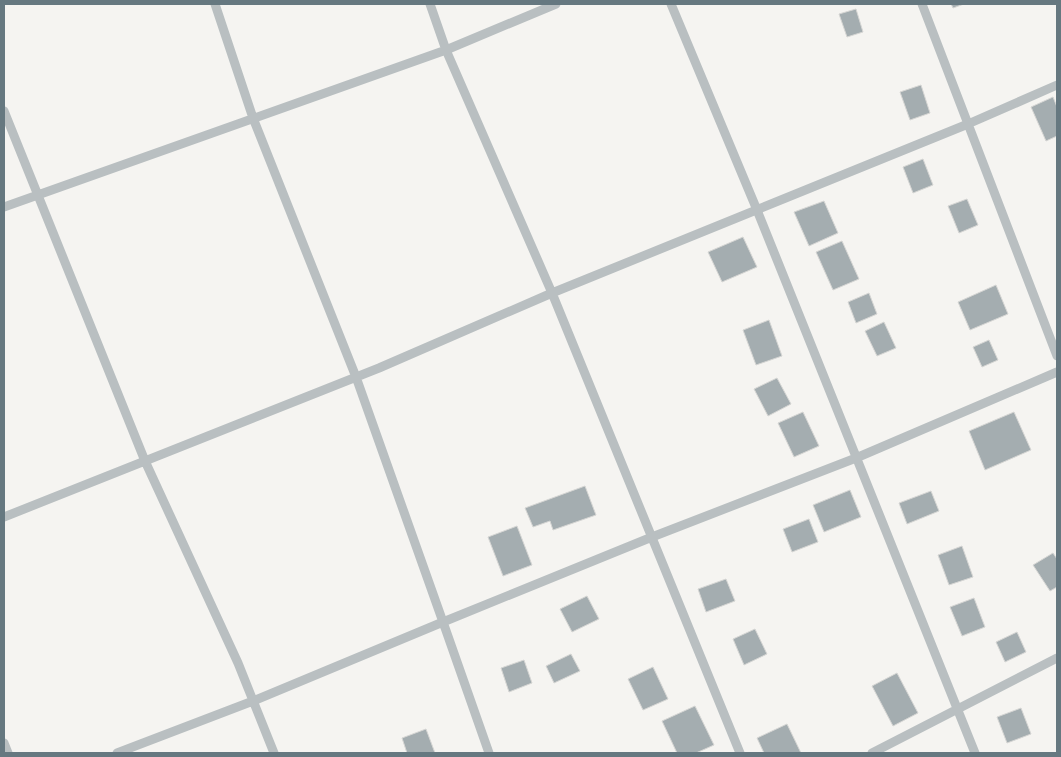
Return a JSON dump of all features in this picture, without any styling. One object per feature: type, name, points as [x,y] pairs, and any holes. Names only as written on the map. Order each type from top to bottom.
[{"type":"street","points":[[215,4],[253,118],[356,377],[489,753]]},
{"type":"street","points":[[430,4],[446,50],[552,293],[740,753]]},
{"type":"street","points":[[4,207],[446,50],[556,4]]},
{"type":"street","points":[[671,4],[757,210],[975,753]]},
{"type":"street","points":[[922,4],[1057,356]]},
{"type":"street","points":[[4,517],[356,377],[552,293],[968,124],[1057,85]]},
{"type":"street","points":[[4,111],[145,461],[238,663],[274,753]]},
{"type":"street","points":[[117,753],[253,701],[652,537],[856,458],[1057,372]]},
{"type":"street","points":[[872,753],[1057,658]]},
{"type":"street","points":[[4,743],[8,753]]},
{"type":"building","points":[[951,4],[964,4],[953,8]]},
{"type":"building","points":[[856,9],[863,32],[847,37],[839,14]]},
{"type":"building","points":[[921,85],[930,113],[910,120],[900,92]]},
{"type":"building","points":[[1053,97],[1057,107],[1057,136],[1046,141],[1031,107]]},
{"type":"building","points":[[923,159],[933,185],[913,193],[903,167]]},
{"type":"building","points":[[967,199],[978,225],[959,233],[948,206]]},
{"type":"building","points":[[824,201],[838,233],[809,246],[794,212]]},
{"type":"building","points":[[743,237],[757,267],[722,282],[708,252]]},
{"type":"building","points":[[842,241],[859,279],[833,290],[816,252]]},
{"type":"building","points":[[996,285],[1008,314],[970,330],[958,302]]},
{"type":"building","points":[[869,293],[877,314],[856,323],[848,302]]},
{"type":"building","points":[[769,320],[782,356],[756,365],[743,330]]},
{"type":"building","points":[[884,322],[896,348],[877,356],[865,331]]},
{"type":"building","points":[[989,340],[998,360],[982,367],[973,347]]},
{"type":"building","points":[[777,378],[791,404],[768,416],[754,389]]},
{"type":"building","points":[[803,412],[819,446],[794,457],[778,423]]},
{"type":"building","points":[[1014,412],[1031,450],[985,470],[969,431]]},
{"type":"building","points":[[585,486],[596,515],[553,530],[550,521],[533,527],[525,508]]},
{"type":"building","points":[[850,490],[861,517],[824,532],[813,505]]},
{"type":"building","points":[[931,491],[939,511],[907,524],[899,503]]},
{"type":"building","points":[[809,519],[818,542],[792,552],[783,529]]},
{"type":"building","points":[[517,526],[532,565],[503,576],[488,537]]},
{"type":"building","points":[[962,546],[973,577],[949,585],[938,555]]},
{"type":"building","points":[[1053,553],[1057,559],[1057,587],[1050,591],[1033,565]]},
{"type":"building","points":[[726,579],[735,601],[706,612],[698,589]]},
{"type":"building","points":[[587,596],[599,619],[572,632],[560,609]]},
{"type":"building","points":[[974,598],[985,627],[962,636],[950,607]]},
{"type":"building","points":[[755,629],[767,654],[744,665],[733,639]]},
{"type":"building","points":[[1017,632],[1026,652],[1005,662],[996,642]]},
{"type":"building","points":[[571,654],[580,671],[554,683],[546,666]]},
{"type":"building","points":[[524,660],[532,683],[509,692],[501,668]]},
{"type":"building","points":[[653,667],[668,699],[643,710],[628,679]]},
{"type":"building","points":[[897,673],[918,713],[893,726],[872,686]]},
{"type":"building","points":[[695,706],[714,745],[696,753],[677,753],[662,721]]},
{"type":"building","points":[[1021,708],[1031,734],[1007,743],[997,717]]},
{"type":"building","points":[[787,724],[801,753],[764,753],[757,738]]},
{"type":"building","points":[[426,729],[435,753],[407,753],[402,738]]}]
